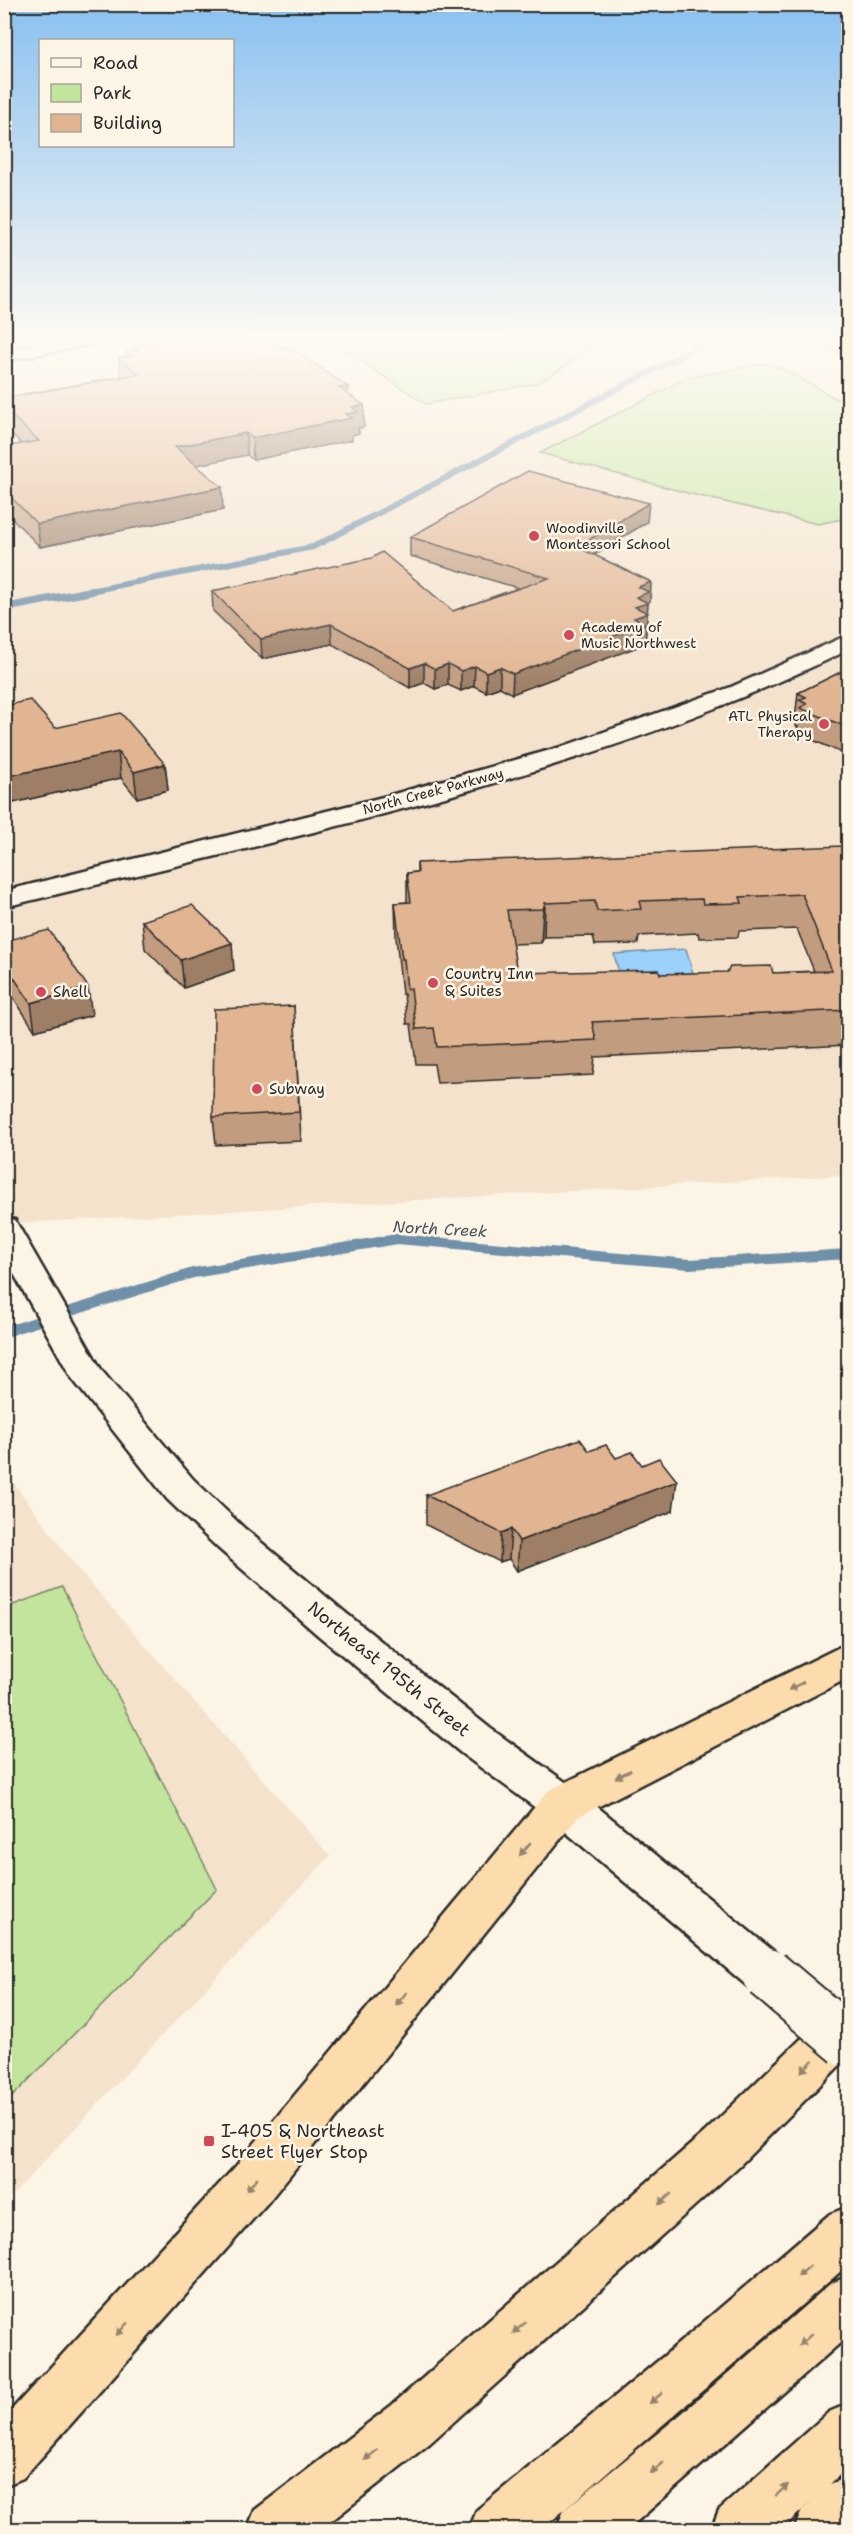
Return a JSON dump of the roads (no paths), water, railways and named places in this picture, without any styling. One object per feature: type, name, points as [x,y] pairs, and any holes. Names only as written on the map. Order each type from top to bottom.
[{"type":"highway","points":[[4,2458],[252,2184],[446,1944],[563,1804],[849,1659]]},
{"type":"highway","points":[[275,2529],[411,2424],[722,2149],[849,2025]]},
{"type":"highway","points":[[496,2529],[684,2375],[849,2232]]},
{"type":"highway","points":[[584,2529],[700,2433],[849,2302]]},
{"type":"highway","points":[[739,2529],[849,2431]]},
{"type":"highway","points":[[822,2529],[849,2504]]},
{"type":"main road","name":"North Creek Parkway","points":[[4,900],[527,767],[677,716],[808,663],[849,642]]},
{"type":"main road","name":"Northeast 195th Street","points":[[4,1227],[72,1344],[88,1377],[180,1489],[231,1538],[467,1734],[563,1804],[849,2042]]},
{"type":"water","points":[[686,949],[693,973],[620,977],[614,954]]},
{"type":"waterway","points":[[85,592],[313,547],[490,455]]},
{"type":"waterway","points":[[4,608],[92,591]]},
{"type":"waterway","name":"North Creek","points":[[7,1331],[193,1273],[397,1239],[690,1264],[848,1254]]},
{"type":"waterway","name":"North Creek","points":[[4,1332],[12,1329]]},
{"type":"place","name":"Woodinville Montessori School","points":[[534,536]]},
{"type":"place","name":"Academy of Music Northwest","points":[[569,635]]},
{"type":"place","name":"ATL Physical Therapy","points":[[824,724]]},
{"type":"place","name":"Country Inn & Suites","points":[[433,983]]},
{"type":"place","name":"Shell","points":[[41,992]]},
{"type":"place","name":"Subway","points":[[257,1089]]},
{"type":"place","name":"I-405 & Northeast Street Flyer Stop","points":[[209,2141]]}]
